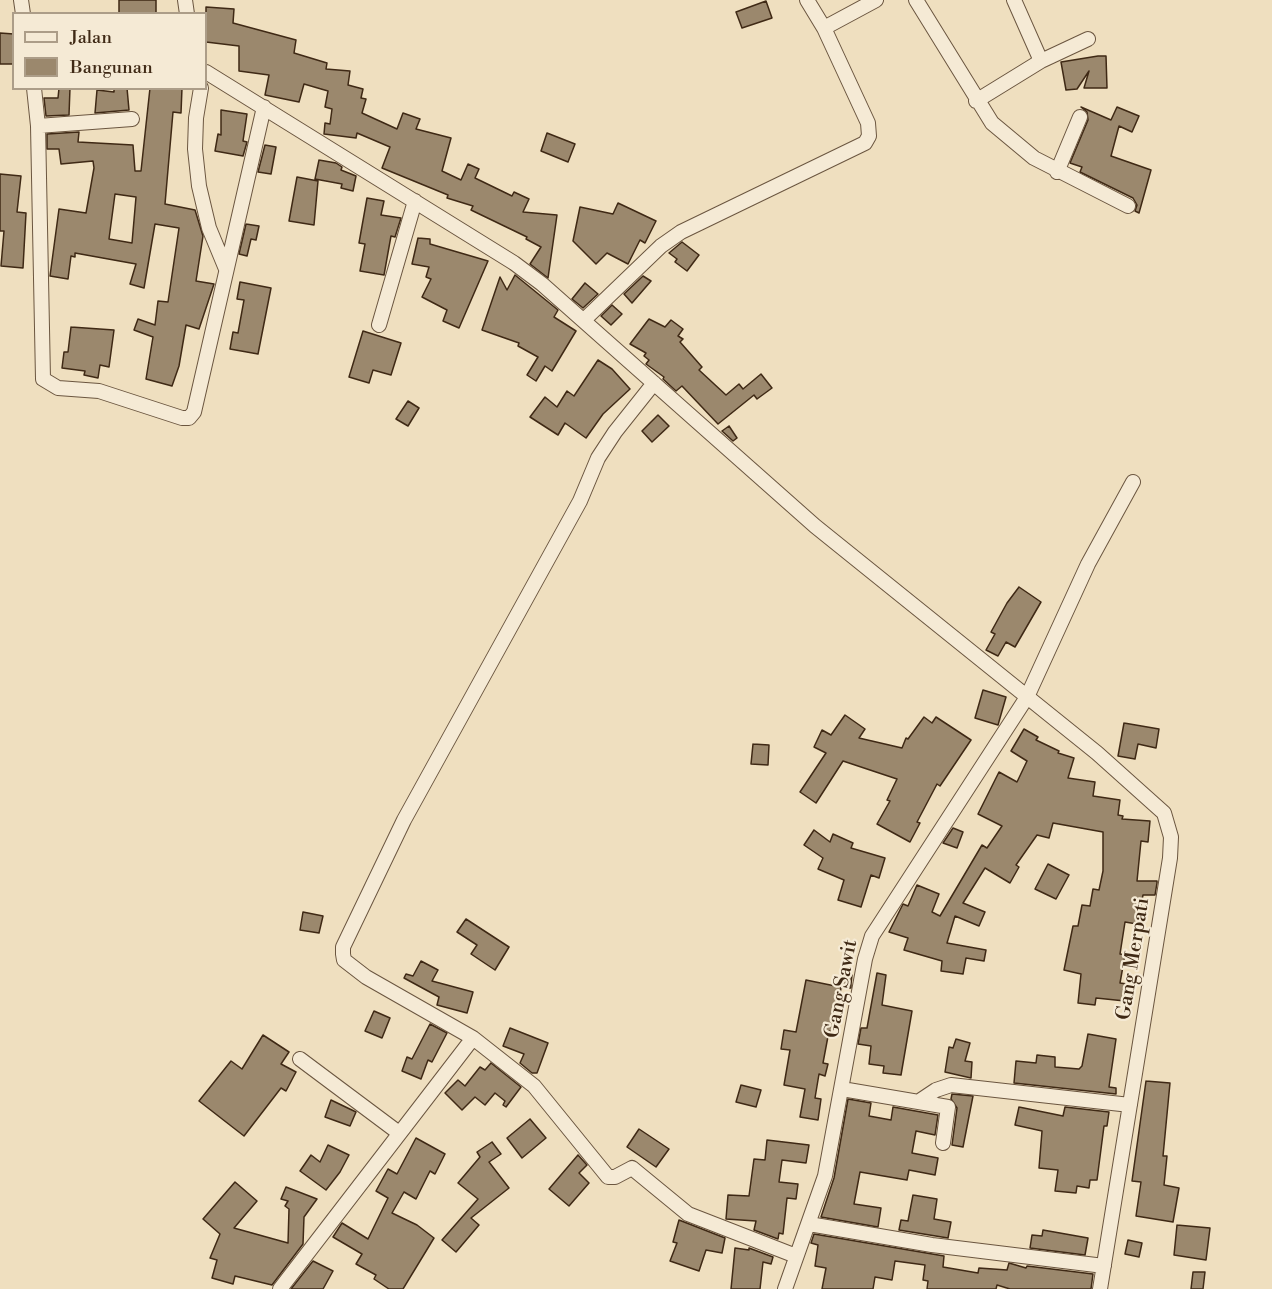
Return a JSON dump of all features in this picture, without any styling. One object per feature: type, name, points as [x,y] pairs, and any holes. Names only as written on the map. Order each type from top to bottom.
[{"type":"street","points":[[584,320],[661,246],[681,232],[865,143],[869,136],[868,123],[824,28],[807,0]]},
{"type":"street","points":[[824,28],[876,0]]},
{"type":"street","points":[[916,0],[976,101],[992,123],[1034,158],[1057,172],[1128,206]]},
{"type":"street","points":[[1014,0],[1041,61]]},
{"type":"street","points":[[976,101],[1041,61],[1088,39]]},
{"type":"street","name":"Gang Merpati","points":[[207,73],[514,263],[584,320],[815,526],[1158,806],[1169,824],[1170,858],[1100,1289]]},
{"type":"street","points":[[34,90],[38,126],[43,379],[58,388],[99,392],[189,418],[194,412],[264,107]]},
{"type":"street","points":[[201,90],[196,118],[195,149],[200,186],[209,228],[226,269]]},
{"type":"street","points":[[1057,172],[1080,117]]},
{"type":"street","points":[[38,126],[132,119]]},
{"type":"street","points":[[379,325],[415,201]]},
{"type":"street","points":[[654,383],[615,432],[598,458],[580,501],[404,820],[343,947],[344,960],[366,977],[472,1038],[545,1097],[608,1177],[632,1168],[688,1214],[796,1257]]},
{"type":"street","name":"Gang Sawit","points":[[785,1289],[825,1176],[865,959],[872,936],[1027,697],[1088,564],[1133,482]]},
{"type":"street","points":[[280,1289],[472,1038]]},
{"type":"street","points":[[300,1059],[399,1133]]},
{"type":"street","points":[[918,1102],[936,1090],[951,1085],[1130,1105]]},
{"type":"street","points":[[842,1089],[948,1107],[943,1143]]},
{"type":"street","points":[[809,1224],[932,1245],[1104,1266]]},
{"type":"building","points":[[119,0],[156,0],[156,12],[119,12]]},
{"type":"building","points":[[766,1],[772,18],[742,28],[736,12]]},
{"type":"building","points":[[206,7],[234,9],[233,23],[296,40],[294,53],[327,63],[326,69],[350,71],[348,85],[363,89],[361,98],[366,99],[362,113],[397,129],[403,113],[420,119],[416,129],[451,138],[442,171],[461,180],[468,164],[479,169],[475,178],[512,196],[514,192],[529,199],[523,212],[557,215],[548,278],[530,264],[541,247],[526,239],[527,237],[471,210],[473,206],[447,198],[448,195],[382,168],[390,147],[357,133],[356,138],[324,134],[325,123],[330,124],[332,109],[325,107],[328,91],[304,84],[299,102],[265,95],[269,75],[239,71],[239,46],[207,42]]},
{"type":"building","points":[[0,33],[12,34],[12,64],[0,64]]},
{"type":"building","points":[[1106,56],[1107,88],[1084,88],[1089,71],[1077,89],[1066,90],[1061,62]]},
{"type":"building","points":[[59,90],[70,90],[69,115],[46,116],[44,98],[58,98]]},
{"type":"building","points":[[97,90],[114,92],[114,90],[127,90],[129,110],[95,113]]},
{"type":"building","points":[[150,90],[182,90],[181,113],[173,112],[165,204],[195,210],[203,236],[196,281],[214,284],[199,329],[186,325],[179,366],[172,386],[146,379],[153,337],[134,330],[138,319],[155,325],[158,301],[168,302],[179,228],[155,224],[144,288],[130,284],[136,264],[75,253],[75,257],[71,256],[68,279],[50,276],[59,209],[86,213],[94,168],[93,161],[61,164],[59,149],[47,149],[47,134],[79,132],[78,142],[133,145],[135,171],[141,171]],"holes":[[[115,194],[136,197],[132,243],[109,239]]]},
{"type":"building","points":[[1081,107],[1111,120],[1117,107],[1139,116],[1132,132],[1119,126],[1111,156],[1151,170],[1139,213],[1135,211],[1137,205],[1133,198],[1080,172],[1082,167],[1070,163],[1088,120],[1087,112]]},
{"type":"building","points":[[221,110],[247,114],[243,141],[247,142],[243,156],[215,151],[218,134],[221,135]]},
{"type":"building","points":[[547,133],[575,144],[568,162],[541,151]]},
{"type":"building","points":[[265,145],[276,147],[271,174],[258,172]]},
{"type":"building","points":[[319,160],[336,163],[342,167],[341,170],[356,176],[353,191],[341,188],[342,184],[315,179]]},
{"type":"building","points":[[0,174],[21,176],[17,212],[26,213],[23,268],[1,266],[4,231],[0,231]]},
{"type":"building","points":[[297,177],[318,181],[314,225],[289,221]]},
{"type":"building","points":[[367,198],[384,201],[381,215],[401,218],[395,237],[391,236],[384,275],[360,271],[365,244],[359,243]]},
{"type":"building","points":[[618,203],[656,221],[645,243],[640,240],[628,264],[607,253],[596,264],[573,241],[580,207],[613,214]]},
{"type":"building","points":[[246,224],[259,226],[256,240],[251,239],[247,256],[239,254]]},
{"type":"building","points":[[418,238],[430,239],[430,244],[488,261],[459,328],[443,321],[447,310],[422,297],[431,279],[426,277],[429,267],[412,264]]},
{"type":"building","points":[[682,242],[699,255],[687,271],[675,262],[677,259],[669,253]]},
{"type":"building","points":[[515,275],[558,310],[554,317],[576,331],[552,371],[545,366],[536,381],[527,375],[538,357],[518,346],[519,343],[482,330],[500,277],[507,290]]},
{"type":"building","points":[[643,276],[651,281],[632,303],[624,294]]},
{"type":"building","points":[[240,282],[271,288],[258,354],[230,349],[233,332],[238,333],[244,300],[237,299]]},
{"type":"building","points":[[585,283],[598,294],[583,308],[572,299]]},
{"type":"building","points":[[612,305],[622,314],[611,325],[601,316]]},
{"type":"building","points":[[649,319],[665,327],[671,320],[683,329],[678,336],[683,339],[680,342],[702,367],[699,370],[726,395],[739,384],[743,389],[761,374],[772,388],[757,399],[754,395],[718,424],[682,386],[676,391],[663,379],[664,377],[646,364],[649,360],[644,356],[646,353],[630,344]]},
{"type":"building","points":[[71,327],[114,330],[109,367],[100,365],[98,378],[84,375],[85,371],[62,368],[64,352],[68,352]]},
{"type":"building","points":[[363,331],[401,343],[391,375],[373,370],[369,383],[349,377]]},
{"type":"building","points":[[598,360],[612,369],[630,389],[603,414],[586,438],[565,423],[558,435],[530,417],[545,397],[557,407],[567,391],[574,396]]},
{"type":"building","points":[[408,401],[419,408],[408,426],[396,419]]},
{"type":"building","points":[[658,415],[669,426],[652,442],[642,431]]},
{"type":"building","points":[[729,426],[737,438],[733,441],[722,431]]},
{"type":"building","points":[[1019,587],[1041,602],[1015,647],[1006,642],[998,656],[986,650],[995,634],[991,632]]},
{"type":"building","points":[[983,690],[1006,697],[998,725],[975,718]]},
{"type":"building","points":[[845,715],[865,729],[859,738],[902,748],[906,738],[908,739],[924,717],[932,723],[936,717],[971,740],[940,786],[937,784],[917,822],[920,823],[910,842],[877,824],[890,801],[887,800],[897,779],[843,761],[816,803],[800,792],[826,753],[814,747],[822,730],[831,735]]},
{"type":"building","points":[[1124,723],[1159,729],[1156,748],[1138,744],[1135,759],[1118,756]]},
{"type":"building","points":[[1024,729],[1038,737],[1036,740],[1059,751],[1058,753],[1074,758],[1068,778],[1095,782],[1093,796],[1120,800],[1118,815],[1123,816],[1122,819],[1150,821],[1148,842],[1141,841],[1137,881],[1157,881],[1157,883],[1155,895],[1143,895],[1137,924],[1125,922],[1120,954],[1125,955],[1120,983],[1127,984],[1125,1001],[1096,998],[1095,1005],[1078,1003],[1081,974],[1064,970],[1073,926],[1078,926],[1082,905],[1090,906],[1093,889],[1099,890],[1103,871],[1103,832],[1053,823],[1049,838],[1037,835],[1016,865],[1019,867],[1010,883],[985,868],[963,903],[985,912],[979,926],[955,916],[947,943],[986,950],[984,961],[966,958],[963,974],[941,971],[942,961],[904,950],[908,938],[889,932],[903,904],[908,906],[917,885],[939,894],[932,912],[940,916],[982,845],[987,848],[1002,826],[978,814],[999,772],[1017,782],[1027,761],[1011,751]]},
{"type":"building","points":[[753,744],[769,745],[768,765],[751,764]]},
{"type":"building","points":[[953,828],[963,832],[957,848],[943,843]]},
{"type":"building","points":[[814,830],[830,842],[833,834],[853,843],[851,848],[885,858],[879,878],[871,875],[861,907],[838,900],[844,880],[818,869],[823,858],[804,845]]},
{"type":"building","points":[[1048,864],[1069,875],[1056,899],[1035,889]]},
{"type":"building","points":[[303,912],[323,916],[319,933],[300,930]]},
{"type":"building","points":[[466,919],[509,947],[495,970],[471,954],[477,945],[457,932]]},
{"type":"building","points":[[421,961],[438,970],[432,981],[473,992],[467,1013],[437,1005],[439,997],[404,978],[406,974],[413,976]]},
{"type":"building","points":[[877,973],[886,975],[882,1005],[912,1011],[901,1075],[883,1073],[884,1066],[869,1064],[871,1046],[858,1044],[861,1028],[867,1028]]},
{"type":"building","points":[[841,974],[852,975],[851,988],[841,988],[832,1032],[829,1031],[823,1063],[828,1064],[825,1076],[819,1074],[815,1098],[821,1099],[818,1120],[800,1117],[805,1089],[784,1085],[790,1050],[781,1049],[784,1030],[796,1032],[806,980],[840,987]]},
{"type":"building","points":[[374,1011],[390,1018],[382,1038],[365,1031]]},
{"type":"building","points":[[430,1024],[447,1033],[432,1062],[428,1060],[421,1079],[402,1071],[407,1057],[412,1059]]},
{"type":"building","points":[[510,1028],[548,1043],[537,1073],[532,1073],[520,1063],[524,1054],[503,1046]]},
{"type":"building","points":[[1088,1034],[1116,1039],[1109,1087],[1116,1088],[1116,1094],[1014,1083],[1016,1061],[1036,1063],[1037,1055],[1055,1057],[1055,1067],[1079,1069],[1082,1066]]},
{"type":"building","points":[[263,1035],[289,1052],[281,1064],[296,1072],[286,1091],[281,1088],[244,1136],[199,1101],[231,1061],[242,1069]]},
{"type":"building","points":[[956,1039],[970,1043],[965,1061],[972,1062],[971,1078],[945,1072],[949,1047],[953,1048]]},
{"type":"building","points":[[491,1063],[521,1087],[506,1107],[503,1105],[505,1101],[495,1093],[485,1105],[475,1097],[462,1110],[445,1093],[458,1080],[465,1086],[480,1067],[485,1070]]},
{"type":"building","points":[[1146,1081],[1170,1083],[1163,1156],[1167,1156],[1164,1185],[1179,1188],[1173,1222],[1136,1216],[1141,1182],[1132,1181]]},
{"type":"building","points":[[741,1085],[761,1090],[756,1107],[736,1102]]},
{"type":"building","points":[[952,1094],[973,1096],[963,1147],[952,1145],[957,1108],[951,1099]]},
{"type":"building","points":[[848,1099],[871,1103],[869,1116],[891,1120],[893,1107],[938,1115],[935,1135],[916,1131],[912,1153],[938,1158],[935,1175],[909,1170],[907,1180],[860,1172],[854,1204],[881,1208],[878,1227],[821,1217],[834,1178]]},
{"type":"building","points":[[331,1100],[356,1112],[350,1126],[325,1117]]},
{"type":"building","points":[[1019,1107],[1063,1116],[1065,1107],[1109,1112],[1107,1126],[1104,1126],[1097,1180],[1090,1180],[1089,1188],[1077,1186],[1076,1193],[1055,1191],[1058,1170],[1039,1168],[1042,1131],[1015,1125]]},
{"type":"building","points":[[530,1119],[546,1138],[522,1158],[507,1138]]},
{"type":"building","points":[[639,1129],[669,1149],[656,1167],[627,1147]]},
{"type":"building","points":[[416,1138],[445,1154],[435,1174],[430,1171],[416,1199],[404,1192],[392,1213],[417,1225],[434,1238],[403,1289],[389,1289],[374,1279],[376,1275],[356,1264],[362,1254],[333,1237],[342,1223],[368,1239],[388,1198],[376,1191],[388,1169],[397,1174]]},
{"type":"building","points":[[767,1140],[809,1145],[806,1163],[782,1160],[779,1182],[798,1184],[796,1199],[787,1198],[783,1234],[779,1233],[778,1239],[754,1230],[756,1221],[726,1219],[728,1195],[749,1196],[754,1159],[765,1160]]},
{"type":"building","points":[[492,1142],[501,1154],[489,1162],[509,1188],[471,1218],[479,1225],[456,1252],[442,1240],[478,1199],[458,1183],[480,1157],[477,1152]]},
{"type":"building","points":[[328,1145],[349,1155],[340,1172],[326,1190],[300,1171],[311,1155],[320,1162]]},
{"type":"building","points":[[578,1155],[587,1165],[579,1173],[589,1183],[569,1206],[549,1189]]},
{"type":"building","points":[[235,1182],[257,1201],[234,1228],[288,1243],[289,1209],[285,1206],[288,1201],[281,1199],[286,1187],[317,1199],[304,1217],[303,1244],[272,1285],[235,1276],[233,1284],[212,1278],[217,1260],[210,1258],[220,1234],[203,1219]]},
{"type":"building","points":[[913,1195],[937,1199],[934,1219],[951,1222],[948,1238],[899,1230],[901,1220],[908,1221]]},
{"type":"building","points":[[679,1220],[725,1238],[722,1253],[706,1250],[699,1271],[670,1261],[677,1243],[673,1242]]},
{"type":"building","points":[[1177,1225],[1210,1228],[1206,1260],[1174,1255]]},
{"type":"building","points":[[1043,1230],[1088,1238],[1085,1255],[1030,1248],[1032,1235],[1042,1236]]},
{"type":"building","points":[[814,1234],[944,1256],[943,1267],[978,1273],[979,1268],[1007,1270],[1009,1263],[1026,1268],[1027,1266],[1093,1274],[1091,1289],[1010,1289],[997,1285],[996,1289],[927,1289],[928,1281],[923,1280],[925,1265],[895,1261],[892,1280],[875,1277],[873,1289],[822,1289],[826,1268],[815,1266],[818,1245],[811,1243]]},
{"type":"building","points":[[1128,1240],[1142,1243],[1139,1257],[1125,1254]]},
{"type":"building","points":[[735,1248],[749,1250],[749,1248],[773,1257],[771,1264],[763,1262],[760,1289],[731,1289]]},
{"type":"building","points":[[313,1261],[333,1271],[323,1289],[291,1289]]},
{"type":"building","points":[[1193,1272],[1205,1272],[1203,1289],[1191,1289]]}]
